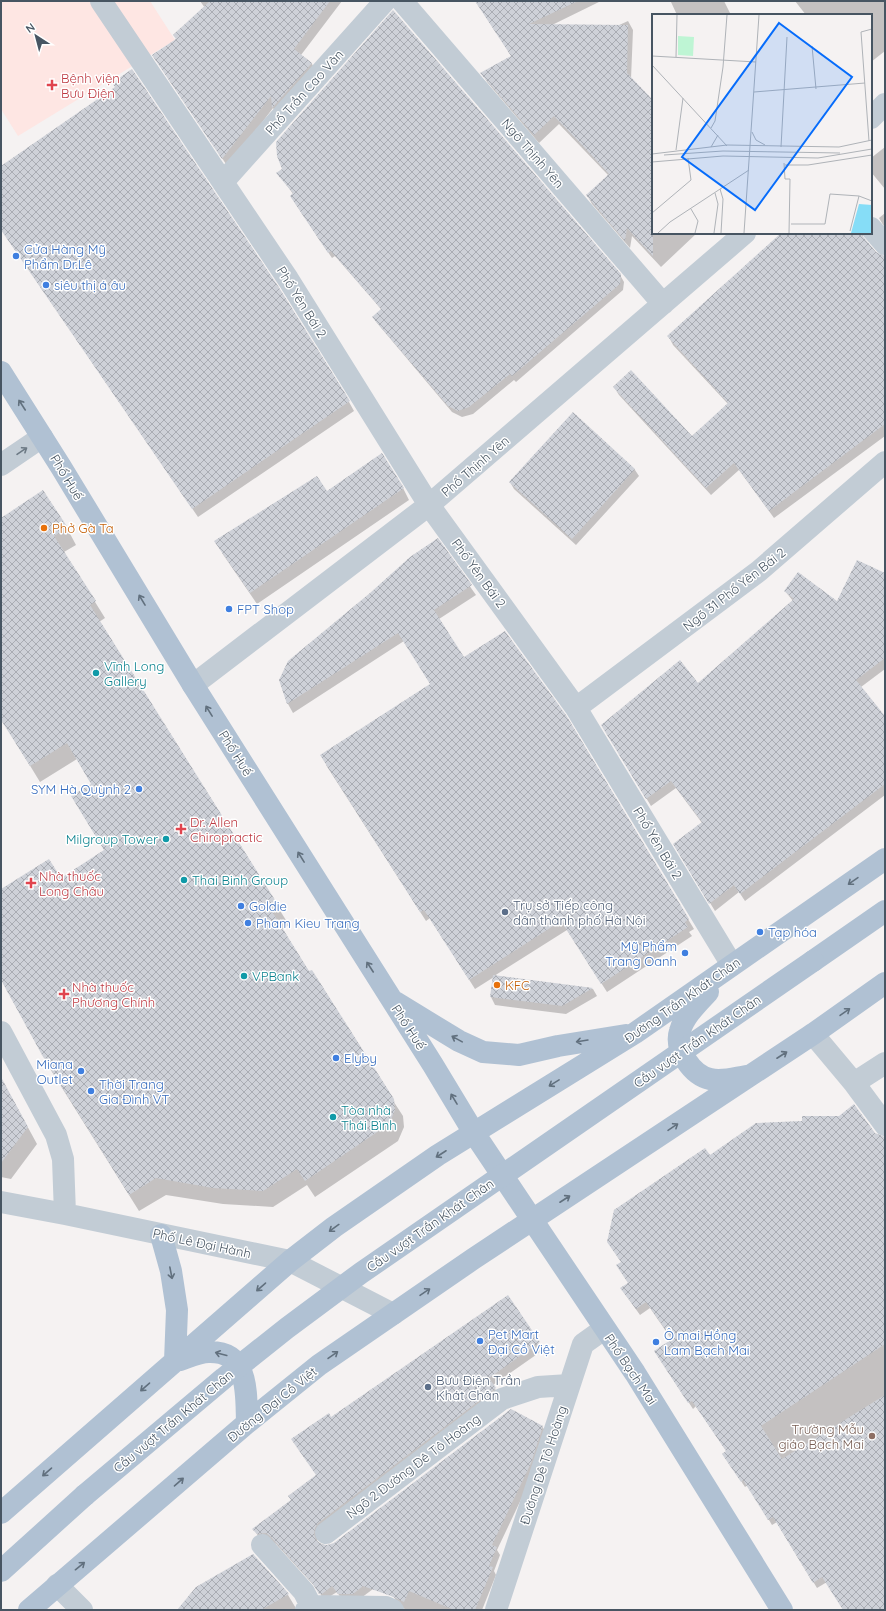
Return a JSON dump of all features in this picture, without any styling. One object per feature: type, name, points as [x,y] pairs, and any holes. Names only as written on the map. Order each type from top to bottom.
[{"type":"main road","name":"Phố Huế","points":[[1,372],[193,685],[474,1133]]},
{"type":"main road","name":"Đường Trần Khát Chân","points":[[474,1133],[635,1033],[885,859]]},
{"type":"main road","name":"Cầu vượt Trần Khát Chân","points":[[1,1571],[125,1460],[286,1328],[412,1237],[885,911]]},
{"type":"main road","points":[[732,965],[689,1013],[679,1032],[679,1046],[685,1059],[695,1070],[708,1079],[723,1080],[751,1075]]},
{"type":"main road","points":[[532,1220],[813,1034],[885,984]]},
{"type":"main road","points":[[391,999],[459,1041],[482,1052],[519,1055],[558,1046],[635,1033]]},
{"type":"main road","points":[[1,1513],[290,1261],[334,1227],[474,1133]]},
{"type":"main road","name":"Phố Bạch Mai","points":[[474,1133],[688,1458],[782,1610]]},
{"type":"main road","name":"Đường Đại Cồ Việt","points":[[29,1610],[247,1423],[319,1365],[532,1220]]},
{"type":"main road","points":[[161,1235],[171,1271],[176,1310],[175,1361]]},
{"type":"main road","points":[[175,1361],[208,1352],[225,1355],[233,1359],[238,1364],[245,1381],[247,1423]]},
{"type":"street","name":"Phố Yên Bái 2","points":[[101,1],[288,279],[429,505],[576,708],[732,965]]},
{"type":"street","name":"Phố Trần Cao Vân","points":[[223,182],[385,1]]},
{"type":"street","name":"Ngõ Thịnh Yên","points":[[402,1],[663,304]]},
{"type":"street","points":[[872,117],[885,104]]},
{"type":"street","points":[[872,229],[885,244]]},
{"type":"street","name":"Phố Thịnh Yên","points":[[193,685],[429,505],[744,234]]},
{"type":"street","points":[[1,464],[42,437]]},
{"type":"street","name":"Ngõ 31 Phố Yên Bái 2","points":[[576,708],[760,571],[885,462]]},
{"type":"street","points":[[1,1032],[56,1135],[63,1159],[65,1214]]},
{"type":"street","points":[[813,1034],[854,1083],[885,1125]]},
{"type":"street","points":[[854,1083],[885,1062]]},
{"type":"street","name":"Phố Lê Đại Hành","points":[[1,1202],[290,1261],[393,1314]]},
{"type":"street","name":"Đường Đê Tô Hoàng","points":[[496,1610],[583,1344],[604,1329]]},
{"type":"street","name":"Ngõ 2 Đường Đê Tô Hoàng","points":[[326,1532],[502,1399],[538,1387],[569,1385]]},
{"type":"street","points":[[262,1545],[304,1592],[308,1608],[386,1607],[393,1610]]},
{"type":"street","points":[[57,1585],[82,1610]]},
{"type":"shaded area","name":"Bệnh viện Bưu Điện","points":[[1,1],[150,1],[175,40],[18,136],[1,109]]},
{"type":"building","points":[[210,1],[330,1],[294,49],[312,63],[272,108],[271,96],[222,159],[152,55],[176,39],[173,35]]},
{"type":"building","points":[[475,1],[578,1],[529,24],[628,25],[627,73],[652,99],[653,256],[627,228],[625,241],[586,195],[609,174],[583,146],[554,116],[534,135],[480,73],[511,56]]},
{"type":"building","points":[[393,10],[621,274],[620,284],[512,376],[510,374],[469,407],[458,411],[448,406],[372,317],[381,309],[331,251],[328,253],[290,196],[293,193],[276,173],[282,169],[277,156],[276,142]]},
{"type":"building","points":[[132,69],[278,286],[350,401],[192,509],[1,230],[1,166],[115,87],[112,83]]},
{"type":"building","points":[[780,234],[861,234],[876,252],[885,256],[885,424],[769,511],[734,463],[706,488],[613,387],[631,370],[692,436],[728,403],[667,336]]},
{"type":"building","points":[[573,412],[635,469],[572,539],[509,482]]},
{"type":"building","points":[[382,453],[404,488],[250,593],[214,541],[317,476],[327,491]]},
{"type":"building","points":[[43,490],[68,528],[54,536],[96,601],[90,605],[280,908],[273,913],[309,971],[312,970],[394,1099],[395,1110],[389,1124],[305,1181],[297,1169],[263,1191],[213,1188],[156,1178],[129,1195],[42,1055],[1,980],[1,889],[49,859],[61,878],[104,850],[71,796],[91,784],[67,743],[30,766],[1,720],[1,518]]},
{"type":"building","points":[[438,538],[472,585],[434,610],[464,657],[505,631],[566,715],[689,919],[685,922],[688,927],[601,984],[561,921],[469,980],[424,910],[420,912],[320,755],[430,684],[398,633],[287,704],[279,680],[288,661],[370,593],[410,557]]},
{"type":"building","points":[[857,560],[885,573],[885,658],[856,680],[885,716],[885,784],[740,894],[734,885],[709,904],[673,844],[702,822],[671,781],[646,799],[601,725],[680,660],[698,683],[794,599],[784,591],[798,572],[837,601]]},
{"type":"building","points":[[493,975],[593,988],[562,1006],[490,997]]},
{"type":"building","points":[[1,1077],[28,1127],[1,1163]]},
{"type":"building","points":[[854,1104],[875,1133],[885,1137],[885,1344],[761,1426],[782,1459],[885,1395],[885,1610],[843,1610],[822,1577],[813,1583],[773,1517],[768,1520],[743,1480],[741,1482],[722,1454],[726,1451],[692,1401],[688,1403],[654,1351],[672,1339],[646,1302],[636,1309],[620,1288],[628,1283],[616,1265],[621,1262],[607,1242],[614,1210],[705,1148],[710,1155],[756,1123],[802,1121],[802,1116],[839,1116]]},
{"type":"building","points":[[508,1295],[540,1342],[489,1378],[496,1388],[318,1523],[314,1534],[316,1540],[321,1544],[327,1545],[334,1543],[511,1409],[543,1426],[531,1463],[492,1545],[497,1547],[489,1566],[493,1567],[475,1610],[454,1610],[409,1591],[404,1602],[363,1586],[353,1594],[338,1594],[332,1586],[322,1594],[319,1594],[313,1584],[271,1537],[266,1533],[257,1534],[252,1529],[291,1500],[288,1496],[316,1475],[291,1439],[329,1413],[331,1417]]},
{"type":"building","points":[[253,1554],[289,1594],[261,1610],[177,1610],[196,1587]]},
{"type":"place","name":"Bệnh viện Bưu Điện","points":[[52,85]]},
{"type":"place","name":"Cửa Hàng Mỹ Phẩm Dr.Lê","points":[[16,256]]},
{"type":"place","name":"siêu thị á âu","points":[[46,285]]},
{"type":"place","name":"Phở Gà Ta","points":[[44,528]]},
{"type":"place","name":"FPT Shop","points":[[229,609]]},
{"type":"place","name":"Vĩnh Long Gallery","points":[[96,673]]},
{"type":"place","name":"SYM Hà Quỳnh 2","points":[[139,789]]},
{"type":"place","name":"Dr. Allen Chiropractic","points":[[181,829]]},
{"type":"place","name":"Milgroup Tower","points":[[166,839]]},
{"type":"place","name":"Thai Binh Group","points":[[184,880]]},
{"type":"place","name":"Nhà thuốc Long Châu","points":[[31,883]]},
{"type":"place","name":"Goldie","points":[[241,906]]},
{"type":"place","name":"Trụ sở Tiếp công dân thành phố Hà Nội","points":[[505,912]]},
{"type":"place","name":"Pham Kieu Trang","points":[[248,923]]},
{"type":"place","name":"Tạp hóa","points":[[760,932]]},
{"type":"place","name":"Mỹ Phẩm Trang Oanh","points":[[685,953]]},
{"type":"place","name":"VPBank","points":[[244,976]]},
{"type":"place","name":"KFC","points":[[497,985]]},
{"type":"place","name":"Nhà thuốc Phương Chính","points":[[64,994]]},
{"type":"place","name":"Elyby","points":[[336,1058]]},
{"type":"place","name":"Miana Outlet","points":[[81,1071]]},
{"type":"place","name":"Thời Trang Gia Đình VT","points":[[91,1091]]},
{"type":"place","name":"Tòa nhà Thái Bình","points":[[333,1117]]},
{"type":"place","name":"Pet Mart Đại Cồ Việt","points":[[480,1341]]},
{"type":"place","name":"Ô mai Hồng Lam Bạch Mai","points":[[656,1342]]},
{"type":"place","name":"Bưu Điện Trần Khát Chân","points":[[428,1387]]},
{"type":"place","name":"Trường Mẫu giáo Bạch Mai","points":[[872,1436]]}]
